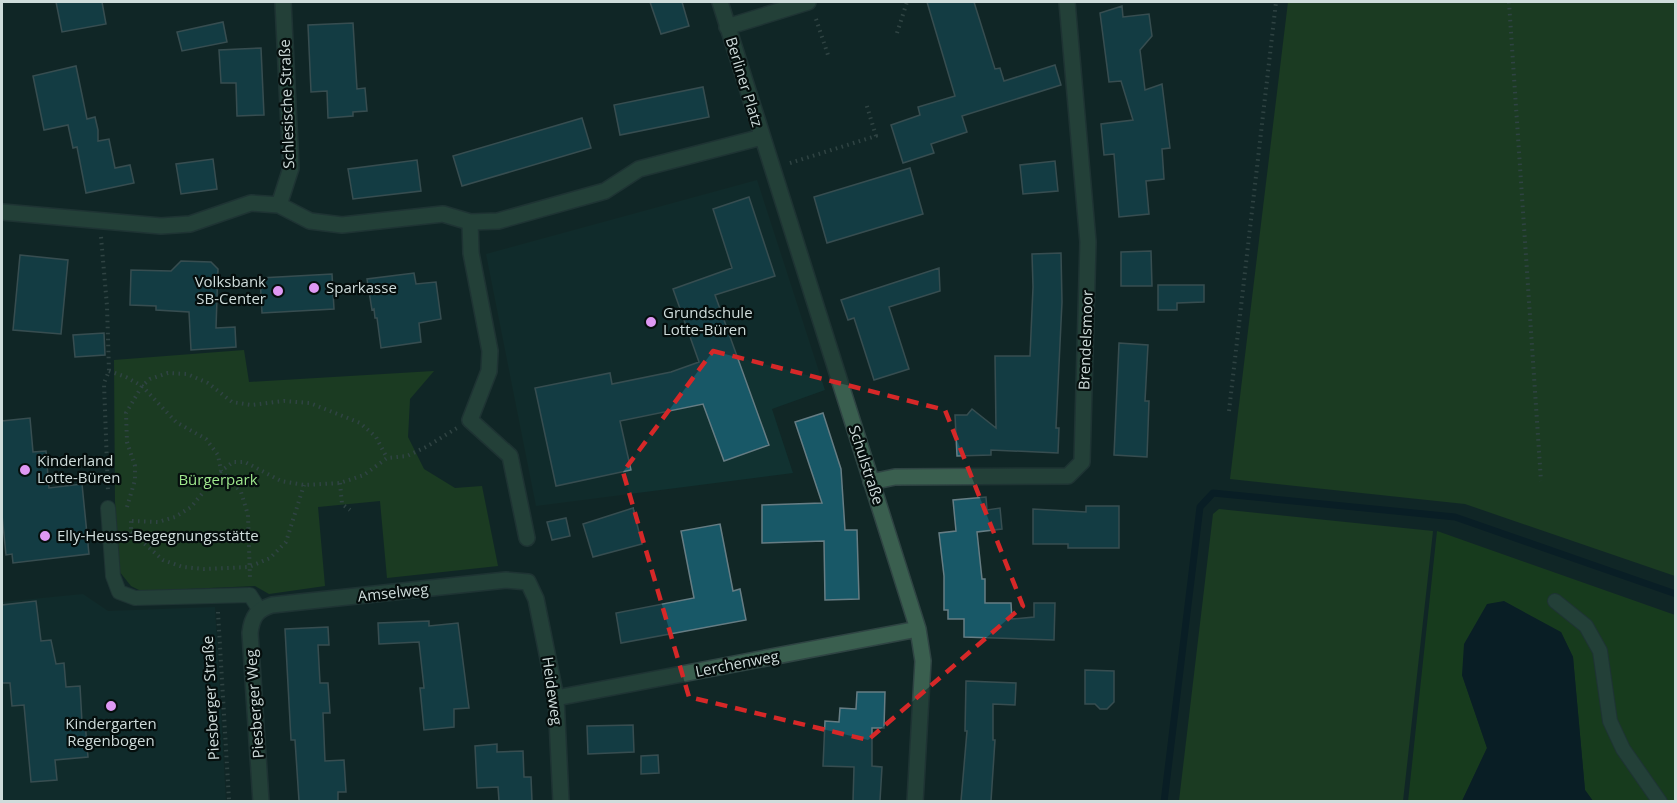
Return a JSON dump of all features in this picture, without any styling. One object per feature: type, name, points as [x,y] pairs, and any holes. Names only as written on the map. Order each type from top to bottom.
[{"type":"street","name":"Schlesische Straße","points":[[279,205],[291,168],[283,2]]},
{"type":"street","name":"Berliner Platz","points":[[720,2],[762,137]]},
{"type":"street","name":"Brendelsmoor","points":[[871,482],[895,477],[1068,476],[1082,462],[1088,242],[1067,2]]},
{"type":"street","points":[[727,27],[811,7]]},
{"type":"street","points":[[2,212],[161,226],[190,224],[251,203],[279,205],[310,221],[342,225],[443,214],[470,222],[498,221],[605,191],[639,169],[762,137]]},
{"type":"street","name":"Schulstraße","points":[[762,137],[918,629],[923,661],[915,801]]},
{"type":"street","points":[[470,222],[471,254],[490,351],[489,371],[470,420],[510,456],[528,538]]},
{"type":"street","name":"Amselweg","points":[[260,609],[272,605],[506,580],[528,582]]},
{"type":"street","name":"Heideweg","points":[[528,582],[536,599],[556,698],[561,801]]},
{"type":"street","name":"Piesberger Weg","points":[[260,609],[252,619],[250,633],[261,801]]},
{"type":"street","name":"Lerchenweg","points":[[556,698],[918,629]]},
{"type":"lane","points":[[108,508],[113,576],[119,592],[135,598],[250,595],[260,609]]},
{"type":"lane","points":[[1555,601],[1586,626],[1600,651],[1610,721],[1623,749],[1660,801]]},
{"type":"path","points":[[897,33],[907,2]]},
{"type":"path","points":[[1229,411],[1276,2]]},
{"type":"path","points":[[1509,2],[1541,481]]},
{"type":"path","points":[[811,7],[828,55]]},
{"type":"path","points":[[772,169],[876,136],[866,103]]},
{"type":"path","points":[[100,221],[110,371],[104,383],[108,508]]},
{"type":"path","points":[[110,371],[126,376],[142,386],[176,422],[206,439],[218,454],[222,471],[241,492],[248,515],[250,595]]},
{"type":"path","points":[[125,511],[135,480],[135,466],[127,442],[126,413],[142,386],[150,379],[168,373],[187,374],[208,383],[232,402],[251,405],[284,401],[310,403],[360,423],[376,438],[387,458]]},
{"type":"path","points":[[132,521],[158,522],[175,517],[191,507],[222,471],[233,462],[245,462],[281,481],[304,485],[340,483],[364,476],[387,458],[407,456],[416,452],[470,420]]},
{"type":"path","points":[[340,483],[342,504],[350,510]]},
{"type":"path","points":[[131,532],[163,560],[183,567],[204,569],[249,567],[270,558],[286,542],[304,485]]},
{"type":"path","name":"Piesberger Straße","points":[[217,596],[229,800]]},
{"type":"highlighted area","points":[[713,351],[945,410],[1023,606],[868,740],[689,697],[623,472]]},
{"type":"shaded area","name":"Grundschule Lotte-Büren","points":[[757,180],[825,390],[772,409],[793,473],[536,506],[486,254]]},
{"type":"shaded area","name":"Kindergarten Regenbogen","points":[[83,594],[108,611],[215,607],[226,801],[2,802],[2,602]]},
{"type":"shaded area","points":[[1504,601],[1561,632],[1573,657],[1585,790],[1593,801],[1462,801],[1487,748],[1462,675],[1464,644],[1487,604]]},
{"type":"green space","points":[[1288,2],[1675,2],[1675,576],[1465,504],[1230,479]]},
{"type":"green space","name":"Bürgerpark","points":[[244,350],[249,382],[434,371],[410,399],[408,437],[424,469],[455,488],[482,486],[498,566],[387,578],[380,501],[318,507],[325,586],[269,594],[255,586],[141,591],[131,586],[119,571],[115,501],[114,360]]},
{"type":"green space","points":[[1219,509],[1433,531],[1403,801],[1179,801],[1213,514]]},
{"type":"green space","points":[[1437,531],[1675,615],[1675,801],[1593,801],[1585,790],[1573,657],[1561,632],[1462,675],[1487,748],[1462,801],[1408,802]]},
{"type":"building","points":[[56,2],[102,2],[106,24],[62,32]]},
{"type":"building","points":[[650,2],[682,2],[689,26],[661,34]]},
{"type":"building","points":[[927,2],[974,2],[995,69],[1000,68],[1004,81],[1055,65],[1061,85],[962,116],[967,132],[931,144],[934,153],[903,163],[891,125],[920,115],[918,107],[955,96]]},
{"type":"building","points":[[1122,6],[1123,17],[1149,14],[1152,36],[1140,50],[1145,90],[1162,84],[1170,148],[1162,149],[1164,179],[1146,181],[1149,214],[1119,217],[1114,154],[1104,155],[1101,124],[1133,120],[1121,81],[1109,82],[1100,13]]},
{"type":"building","points":[[223,22],[227,42],[182,51],[177,32]]},
{"type":"building","points":[[353,23],[357,89],[365,88],[367,111],[353,112],[353,116],[328,118],[327,91],[311,92],[308,25]]},
{"type":"building","points":[[261,48],[264,115],[237,116],[236,83],[221,83],[219,50]]},
{"type":"building","points":[[76,66],[87,119],[95,117],[98,141],[109,139],[115,168],[130,165],[134,183],[86,193],[77,147],[73,148],[68,125],[44,130],[33,76]]},
{"type":"building","points":[[703,87],[709,117],[620,135],[614,105]]},
{"type":"building","points":[[582,118],[591,148],[462,186],[453,156]]},
{"type":"building","points":[[213,159],[217,189],[181,194],[176,164]]},
{"type":"building","points":[[417,160],[421,191],[353,199],[348,169]]},
{"type":"building","points":[[1055,161],[1058,191],[1023,194],[1020,165]]},
{"type":"building","points":[[910,168],[923,214],[827,243],[814,197]]},
{"type":"building","points":[[749,197],[775,276],[715,295],[769,445],[724,461],[703,404],[620,421],[631,470],[556,486],[535,388],[610,373],[612,384],[671,372],[699,362],[673,289],[732,268],[713,209]]},
{"type":"building","points":[[1151,251],[1152,286],[1121,286],[1121,252]]},
{"type":"building","points":[[1061,253],[1062,302],[1056,428],[1059,428],[1058,453],[991,450],[991,455],[957,456],[955,415],[967,415],[972,409],[996,428],[995,356],[1030,356],[1032,254]]},
{"type":"building","points":[[20,255],[68,260],[61,334],[13,330]]},
{"type":"building","points":[[181,261],[211,262],[218,269],[216,328],[235,327],[236,347],[191,350],[189,312],[156,310],[156,306],[130,305],[131,270],[171,271]]},
{"type":"building","points":[[939,268],[940,291],[889,307],[909,369],[874,380],[854,318],[848,320],[841,300]]},
{"type":"building","points":[[414,273],[416,284],[436,282],[441,319],[419,323],[421,342],[381,348],[377,318],[375,318],[374,309],[372,310],[367,279]]},
{"type":"building","points":[[332,274],[334,309],[262,313],[260,278]]},
{"type":"building","points":[[1158,285],[1204,285],[1204,302],[1177,303],[1177,310],[1158,310]]},
{"type":"building","points":[[104,333],[105,355],[75,357],[73,335]]},
{"type":"building","points":[[1119,343],[1148,345],[1145,401],[1149,401],[1147,457],[1114,455]]},
{"type":"building","points":[[823,413],[841,469],[845,530],[857,530],[859,599],[825,600],[824,541],[762,543],[762,505],[822,503],[795,422]]},
{"type":"building","points":[[30,418],[33,452],[46,451],[49,488],[82,484],[89,554],[13,563],[12,554],[6,555],[2,515],[2,421]]},
{"type":"building","points":[[986,497],[987,510],[1000,508],[1002,529],[977,532],[982,579],[985,579],[985,603],[1011,603],[1012,619],[1034,617],[1034,603],[1055,603],[1054,640],[964,637],[964,619],[948,619],[948,610],[944,610],[944,576],[939,533],[956,531],[953,500]]},
{"type":"building","points":[[1086,506],[1119,506],[1119,548],[1068,548],[1068,544],[1033,544],[1033,509],[1086,512]]},
{"type":"building","points":[[633,508],[642,544],[593,557],[583,524]]},
{"type":"building","points":[[566,518],[570,536],[552,540],[547,522]]},
{"type":"building","points":[[720,524],[733,591],[740,589],[746,620],[621,643],[616,613],[694,598],[681,531]]},
{"type":"building","points":[[36,601],[41,641],[51,640],[56,664],[64,663],[66,687],[80,686],[82,722],[85,722],[88,757],[55,760],[57,780],[31,782],[24,705],[12,706],[10,683],[2,683],[2,605]]},
{"type":"building","points":[[429,621],[429,626],[458,623],[469,708],[454,709],[454,727],[424,730],[420,688],[424,688],[419,642],[379,644],[378,623]]},
{"type":"building","points":[[328,627],[329,645],[318,645],[320,683],[328,683],[330,713],[323,713],[325,761],[344,760],[346,792],[338,792],[338,801],[299,801],[295,740],[291,740],[285,629]]},
{"type":"building","points":[[1085,670],[1114,671],[1114,702],[1107,709],[1100,709],[1095,704],[1085,704]]},
{"type":"building","points":[[966,681],[1016,683],[1015,705],[993,704],[993,740],[995,740],[991,801],[961,801],[967,731],[965,731]]},
{"type":"building","points":[[857,692],[885,692],[884,728],[872,728],[872,766],[882,767],[880,801],[853,801],[854,767],[823,766],[825,721],[839,722],[840,708],[856,709]]},
{"type":"building","points":[[633,725],[634,752],[588,754],[587,726]]},
{"type":"building","points":[[497,744],[497,752],[523,751],[524,777],[531,777],[532,801],[499,801],[498,787],[477,788],[475,746]]},
{"type":"building","points":[[658,755],[659,773],[641,774],[641,756]]},
{"type":"waterway","points":[[1164,802],[1200,507],[1213,493],[1455,517],[1676,594]]},
{"type":"place","name":"Sparkasse","points":[[314,288]]},
{"type":"place","name":"Volksbank SB-Center","points":[[278,291]]},
{"type":"place","name":"Grundschule Lotte-Büren","points":[[651,322]]},
{"type":"place","name":"Kinderland Lotte-Büren","points":[[25,470]]},
{"type":"place","name":"Elly-Heuss-Begegnungsstätte","points":[[45,536]]},
{"type":"place","name":"Kindergarten Regenbogen","points":[[111,706]]}]
